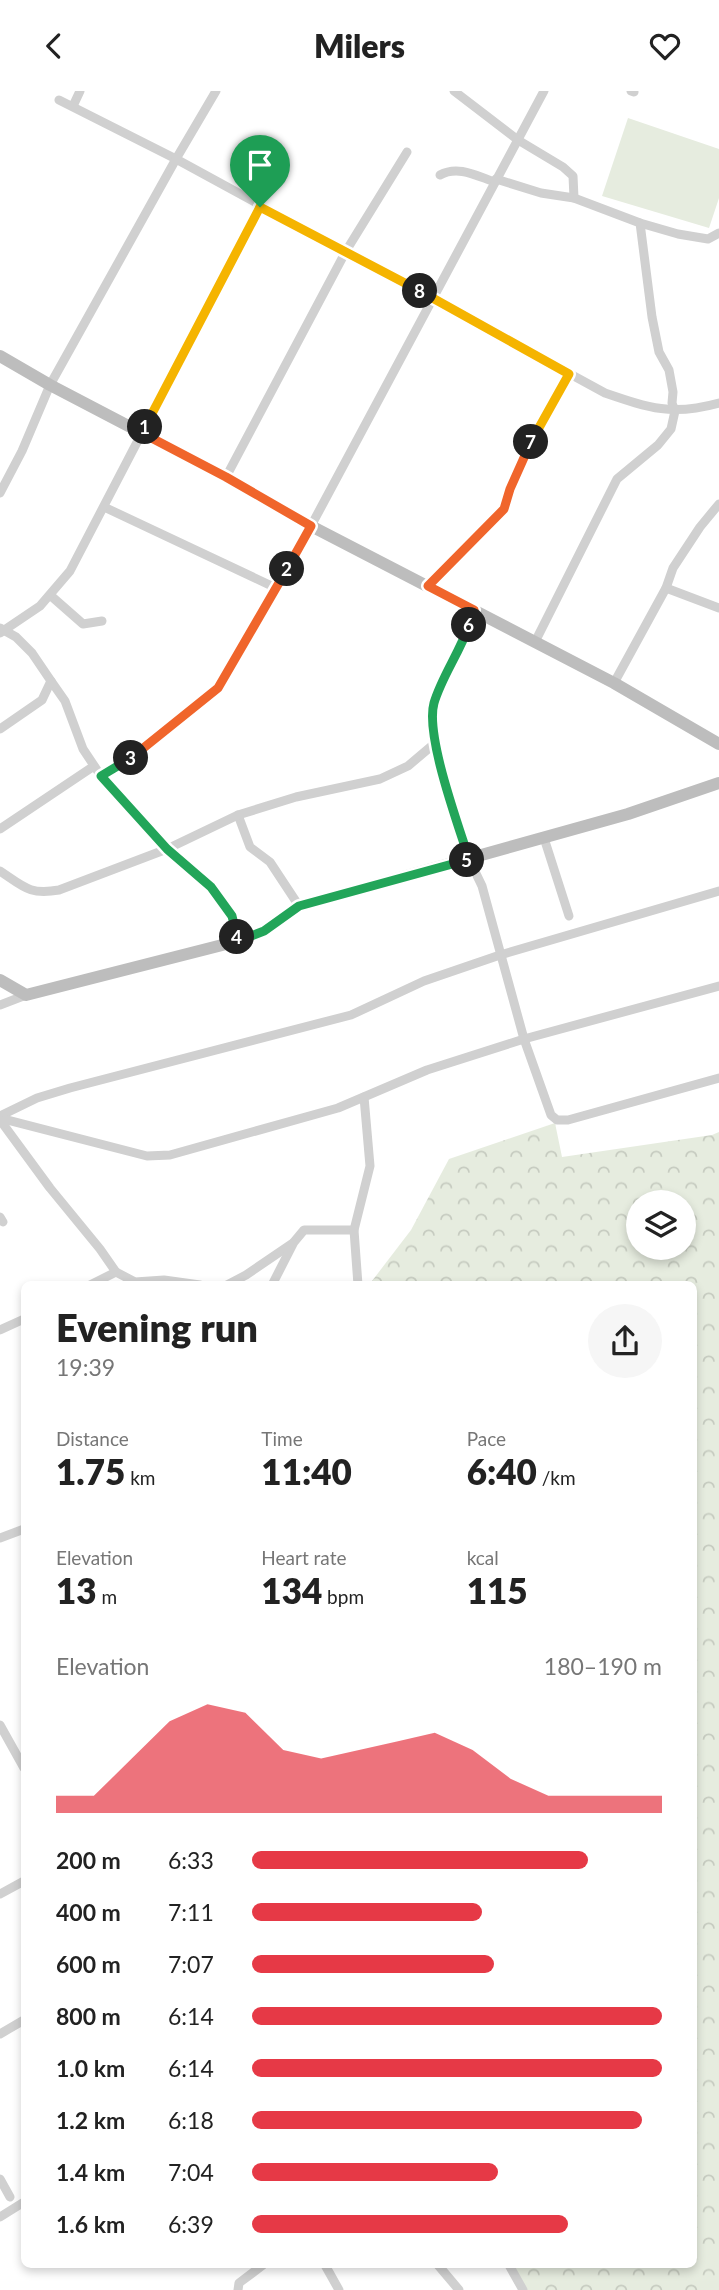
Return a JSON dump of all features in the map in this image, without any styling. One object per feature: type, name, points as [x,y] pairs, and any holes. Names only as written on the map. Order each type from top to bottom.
[{"type":"street","points":[[73,106],[80,91]]},
{"type":"street","points":[[0,493],[51,385],[216,91]]},
{"type":"street","points":[[454,91],[519,140],[563,167],[573,176],[574,198]]},
{"type":"street","points":[[101,776],[126,762],[218,688],[311,526],[544,91]]},
{"type":"street","points":[[59,100],[176,159],[605,393],[647,407],[675,411],[698,409],[719,403]]},
{"type":"street","points":[[226,477],[346,251],[407,152]]},
{"type":"street","points":[[440,175],[461,170],[541,193],[574,198],[678,234],[708,239],[719,233]]},
{"type":"street","points":[[1,631],[40,606],[70,571],[260,207]]},
{"type":"street","points":[[535,642],[617,479],[658,445],[671,429],[675,411],[668,370],[659,352],[652,317],[640,223]]},
{"type":"street","points":[[0,356],[226,477],[311,526],[614,683],[719,744]]},
{"type":"street","points":[[428,586],[504,509],[525,453],[569,374]]},
{"type":"street","points":[[614,683],[666,588],[673,568],[719,504]]},
{"type":"street","points":[[103,507],[276,588]]},
{"type":"street","points":[[666,588],[719,608]]},
{"type":"street","points":[[50,595],[83,624],[102,621]]},
{"type":"street","points":[[474,610],[462,647],[441,684],[433,707],[434,744],[469,859],[482,886],[524,1039],[551,1115],[557,1120],[568,1120],[719,1078]]},
{"type":"street","points":[[1,631],[16,637],[32,653],[65,701],[83,749],[101,776],[167,849],[211,887],[232,916],[238,941]]},
{"type":"street","points":[[0,729],[42,700],[51,681]]},
{"type":"street","points":[[0,871],[29,890],[42,893],[59,890],[167,849],[238,815],[296,797],[380,779],[408,766],[434,744]]},
{"type":"street","points":[[0,829],[94,767]]},
{"type":"street","points":[[0,1005],[26,995],[238,941],[264,931],[299,906],[628,814],[719,783]]},
{"type":"street","points":[[238,815],[250,847],[270,862],[299,906]]},
{"type":"street","points":[[544,838],[569,916]]},
{"type":"street","points":[[0,1118],[37,1098],[351,1015],[424,981],[500,955],[719,891]]},
{"type":"street","points":[[0,980],[26,995]]},
{"type":"street","points":[[0,1118],[147,1157],[158,1157],[338,1108],[427,1070],[524,1039],[719,985]]},
{"type":"street","points":[[358,1281],[354,1230],[370,1166],[364,1097]]},
{"type":"street","points":[[0,1118],[50,1188],[116,1272],[133,1281]]},
{"type":"street","points":[[274,1281],[294,1242],[304,1230],[354,1230]]},
{"type":"street","points":[[235,1281],[294,1242]]},
{"type":"street","points":[[98,1281],[116,1272]]},
{"type":"street","points":[[150,1281],[171,1281]]},
{"type":"street","points":[[0,1330],[21,1320]]},
{"type":"street","points":[[0,1538],[21,1530]]},
{"type":"street","points":[[0,1725],[21,1763]]},
{"type":"street","points":[[0,1894],[21,1883]]},
{"type":"street","points":[[0,2034],[21,2022]]},
{"type":"street","points":[[0,2179],[10,2197]]},
{"type":"street","points":[[0,2217],[21,2204]]},
{"type":"street","points":[[238,2290],[239,2283],[259,2268]]},
{"type":"street","points":[[327,2268],[339,2290]]},
{"type":"street","points":[[441,2268],[459,2290]]},
{"type":"street","points":[[449,2268],[450,2277]]},
{"type":"street","points":[[511,2268],[523,2290]]},
{"type":"green space","points":[[628,118],[719,149],[719,198],[709,228],[602,196]]},
{"type":"green space","points":[[555,1123],[562,1157],[719,1132],[719,2290],[523,2290],[511,2268],[697,2268],[697,1281],[372,1281],[411,1230],[449,1159]]},
{"type":"route","points":[[260,207],[346,251],[569,374],[525,453],[504,509],[428,586],[474,610],[462,647],[441,684],[433,707],[434,744],[469,859],[299,906],[264,931],[238,941],[232,916],[211,887],[167,849],[101,776],[126,762],[218,688],[311,526],[142,433],[260,207]]}]
